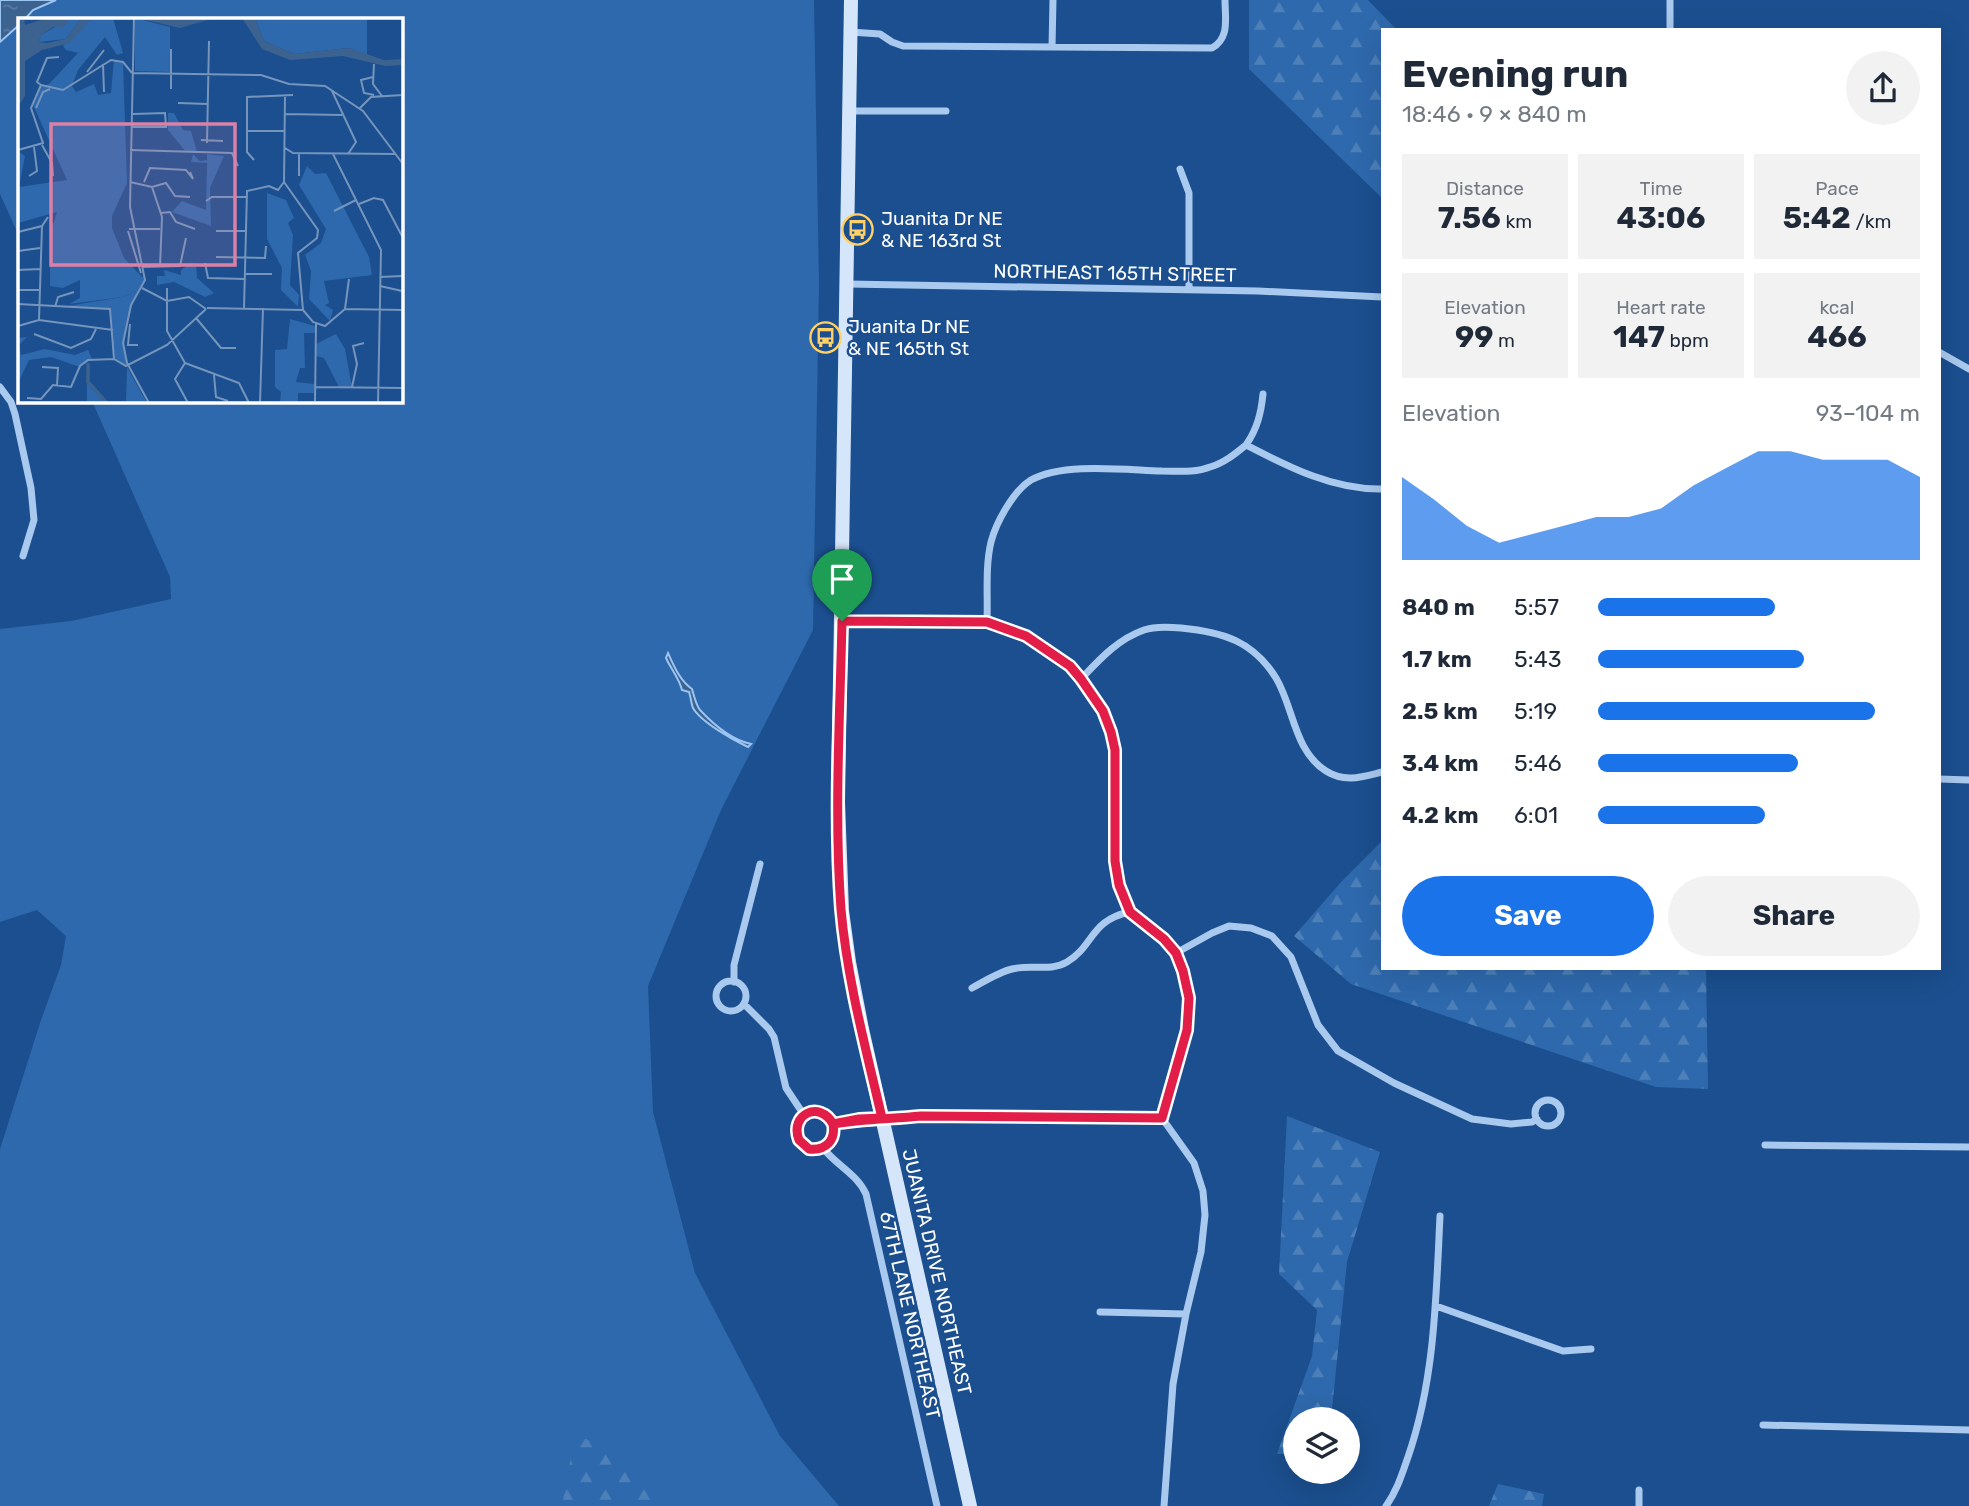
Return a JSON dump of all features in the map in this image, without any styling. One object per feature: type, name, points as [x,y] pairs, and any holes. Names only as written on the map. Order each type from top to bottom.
[{"type":"main road","name":"JUANITA DRIVE NORTHEAST","points":[[851,0],[838,790],[842,911],[849,962],[882,1118],[970,1506]]},
{"type":"street","points":[[1052,47],[1053,0]]},
{"type":"street","points":[[850,32],[880,34],[903,46],[1212,48],[1220,44],[1225,34],[1225,0]]},
{"type":"street","points":[[1670,0],[1670,28]]},
{"type":"street","points":[[850,111],[946,111]]},
{"type":"street","points":[[1180,169],[1189,193],[1189,290]]},
{"type":"street","name":"NORTHEAST 165TH STREET","points":[[848,284],[1258,290],[1381,297]]},
{"type":"street","points":[[1941,353],[1969,369]]},
{"type":"street","points":[[0,387],[15,414],[31,488],[33,520],[23,556]]},
{"type":"street","points":[[987,622],[991,542],[998,522],[1011,500],[1029,481],[1053,472],[1080,469],[1189,471],[1209,468],[1232,457],[1246,445],[1261,412],[1263,394]]},
{"type":"street","points":[[1246,445],[1295,470],[1324,480],[1352,487],[1381,489]]},
{"type":"street","points":[[842,621],[987,622],[1026,636],[1070,666],[1103,711],[1115,750],[1115,861],[1119,885],[1130,912],[1164,939],[1176,953],[1189,998],[1187,1030],[1162,1118]]},
{"type":"street","points":[[1081,679],[1109,650],[1147,629],[1171,627],[1223,634],[1244,644],[1262,658],[1278,680],[1303,747],[1314,761],[1326,771],[1350,780],[1381,772]]},
{"type":"street","points":[[1941,779],[1969,780]]},
{"type":"street","points":[[734,982],[734,965],[761,864]]},
{"type":"street","points":[[972,988],[1012,969],[1064,964],[1075,957],[1098,927],[1116,915],[1130,912]]},
{"type":"street","points":[[1176,953],[1229,926],[1251,928],[1272,936],[1291,957],[1318,1025],[1338,1051],[1394,1083],[1472,1119],[1511,1124],[1537,1119]]},
{"type":"street","points":[[734,982],[743,988],[746,999],[744,1004],[734,1011],[728,1011],[719,1005],[716,999],[718,988],[722,984],[734,982]]},
{"type":"street","points":[[744,1004],[774,1037],[786,1088],[804,1115],[821,1112],[830,1118],[835,1131],[829,1144],[822,1148]]},
{"type":"street","name":"67TH LANE NORTHEAST","points":[[804,1115],[796,1126],[799,1140],[809,1149],[822,1148],[842,1169],[856,1178],[866,1194],[937,1506]]},
{"type":"street","points":[[833,1124],[859,1119],[921,1116],[1162,1118]]},
{"type":"street","points":[[1162,1118],[1194,1163],[1203,1191],[1205,1215],[1201,1252],[1173,1384],[1164,1506]]},
{"type":"street","points":[[1765,1145],[1969,1147]]},
{"type":"street","points":[[1386,1506],[1395,1494],[1419,1424],[1430,1368],[1440,1216]]},
{"type":"street","points":[[1436,1306],[1563,1351],[1591,1349]]},
{"type":"street","points":[[1100,1312],[1186,1314]]},
{"type":"street","points":[[1763,1425],[1969,1430]]},
{"type":"street","points":[[1639,1490],[1639,1506]]},
{"type":"green space","points":[[0,0],[814,0],[819,284],[813,630],[721,810],[648,986],[653,1112],[695,1273],[780,1436],[839,1506],[0,1506],[0,1149],[61,965],[66,936],[37,910],[0,922],[0,629],[71,621],[171,599],[170,577],[92,402],[402,402],[402,18],[18,18],[18,234],[0,194]]},
{"type":"green space","points":[[1249,0],[1368,0],[1395,28],[1381,28],[1381,197],[1249,69]]},
{"type":"green space","points":[[1381,842],[1381,970],[1706,970],[1708,1089],[1656,1087],[1351,984],[1294,936],[1342,881]]},
{"type":"green space","points":[[1287,1116],[1380,1152],[1347,1262],[1332,1407],[1294,1407],[1312,1356],[1317,1310],[1279,1274]]},
{"type":"green space","points":[[575,1434],[610,1450],[666,1506],[562,1506]]},
{"type":"green space","points":[[1283,1437],[1283,1454],[1277,1454]]},
{"type":"green space","points":[[1498,1484],[1544,1494],[1542,1506],[1489,1506]]},
{"type":"water","points":[[0,0],[56,0],[33,10],[26,18],[18,18],[18,26],[0,42]]},
{"type":"water","points":[[668,653],[681,678],[692,689],[700,710],[723,731],[751,744],[748,747],[718,730],[697,713],[689,692],[682,690],[666,658]]},
{"type":"place","name":"Juanita Dr NE & NE 163rd St","points":[[858,229]]},
{"type":"place","name":"Juanita Dr NE & NE 165th St","points":[[825,337]]},
{"type":"route","points":[[842,621],[838,802],[842,911],[849,962],[882,1118],[859,1119],[833,1124],[826,1114],[809,1112],[796,1126],[799,1140],[809,1149],[822,1148],[833,1138],[833,1124],[859,1119],[902,1118],[921,1116],[1162,1118],[1187,1030],[1189,998],[1176,953],[1164,939],[1130,912],[1119,885],[1115,861],[1115,750],[1103,711],[1070,666],[1026,636],[987,622],[842,621]]}]
